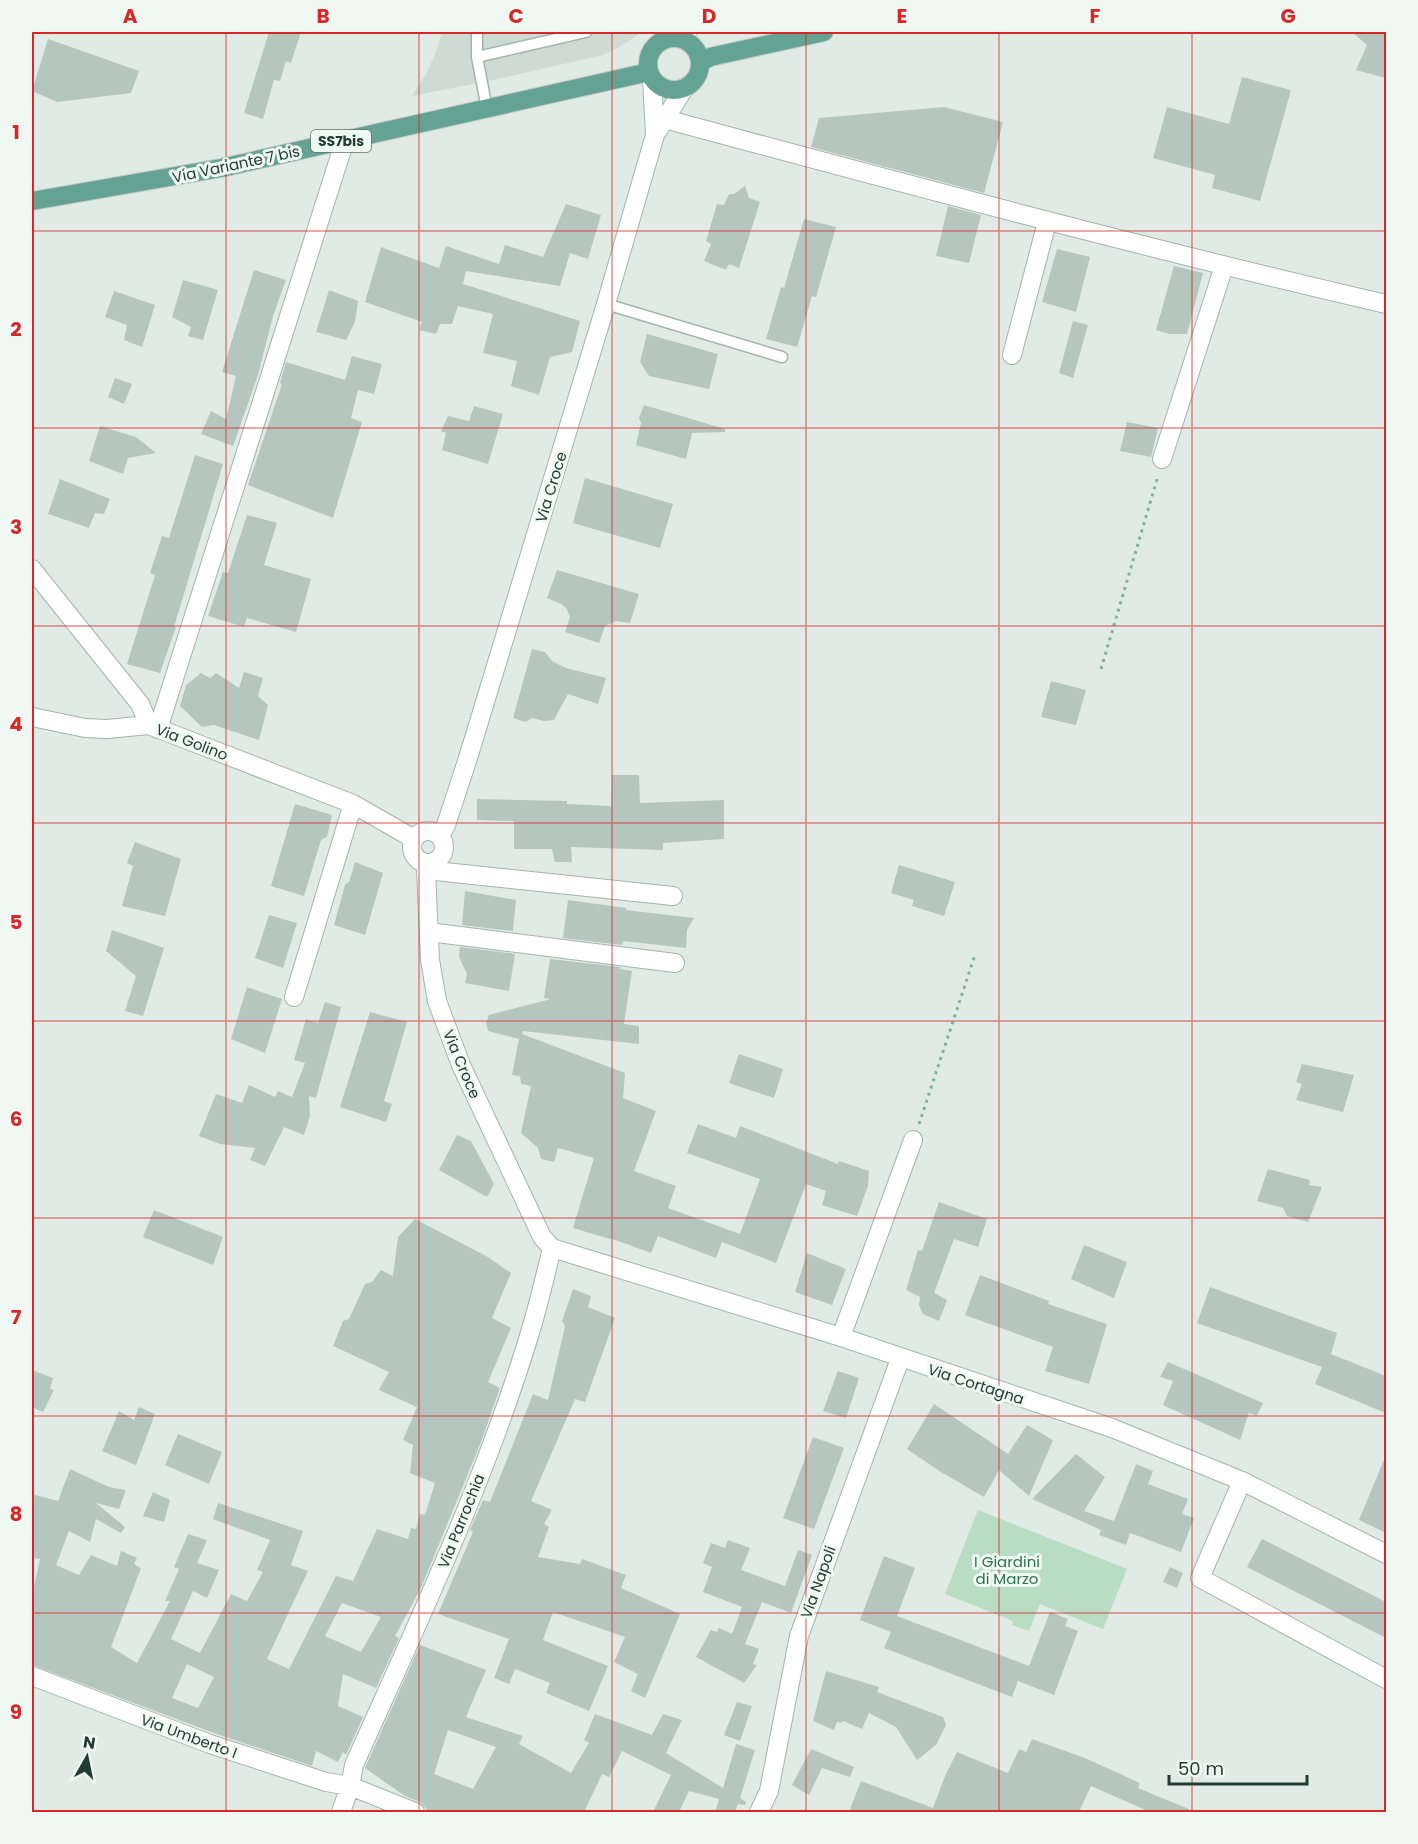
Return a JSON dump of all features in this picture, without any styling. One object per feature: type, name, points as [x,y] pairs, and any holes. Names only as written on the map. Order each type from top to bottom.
[{"type":"main road","points":[[700,63],[710,57],[824,32]]},
{"type":"main road","points":[[686,36],[696,49],[700,63],[696,77],[685,87],[678,90],[664,88],[651,75],[649,55],[660,42],[686,36]]},
{"type":"main road","name":"Via Variante 7 bis","points":[[32,201],[221,168],[651,75]]},
{"type":"street","name":"Via Croce","points":[[651,75],[655,135]]},
{"type":"street","name":"Via Croce","points":[[440,835],[447,825],[468,758],[655,135],[685,87]]},
{"type":"street","points":[[665,119],[1047,222],[1224,267],[1386,304]]},
{"type":"street","points":[[32,717],[85,728],[153,727],[345,140]]},
{"type":"street","points":[[1012,355],[1047,222]]},
{"type":"street","points":[[1162,459],[1224,267]]},
{"type":"street","name":"Via Golino","points":[[32,569],[140,704],[153,727],[353,804],[414,838]]},
{"type":"street","points":[[294,997],[353,804]]},
{"type":"street","points":[[427,867],[443,854],[444,844],[440,835],[432,831],[420,833],[414,838],[412,845],[414,855],[427,867],[673,896]]},
{"type":"street","name":"Via Croce","points":[[427,867],[430,960],[437,1001],[461,1065],[542,1237],[552,1248]]},
{"type":"street","points":[[429,932],[675,963]]},
{"type":"street","points":[[841,1337],[913,1140]]},
{"type":"street","name":"Via Cortagna","points":[[552,1248],[841,1337],[900,1359],[1112,1428],[1242,1481],[1386,1554]]},
{"type":"street","name":"Via Parrochia","points":[[341,1812],[354,1765],[447,1558],[492,1441],[529,1336],[552,1248]]},
{"type":"street","name":"Via Napoli","points":[[759,1812],[769,1791],[799,1636],[900,1359]]},
{"type":"street","points":[[1242,1481],[1200,1578],[1386,1679]]},
{"type":"street","name":"Via Umberto I","points":[[32,1676],[210,1744],[326,1782],[350,1786],[415,1812]]},
{"type":"lane","points":[[477,32],[477,57],[487,109]]},
{"type":"lane","points":[[477,57],[586,32]]},
{"type":"lane","points":[[606,304],[782,357]]},
{"type":"path","points":[[1101,669],[1162,459]]},
{"type":"path","points":[[913,1140],[975,955]]},
{"type":"shaded area","points":[[442,32],[643,32],[603,55],[412,96],[427,72]]},
{"type":"green space","name":"I Giardini di Marzo","points":[[978,1510],[1127,1569],[1103,1629],[1040,1604],[1029,1631],[1012,1625],[1013,1621],[945,1594]]},
{"type":"building","points":[[269,32],[301,32],[291,63],[286,61],[280,81],[274,80],[263,119],[244,113]]},
{"type":"building","points":[[1352,32],[1386,32],[1386,78],[1356,70],[1367,45]]},
{"type":"building","points":[[48,39],[139,71],[131,93],[57,102],[32,91]]},
{"type":"building","points":[[1242,77],[1291,90],[1260,201],[1212,188],[1215,175],[1153,158],[1167,107],[1229,124]]},
{"type":"building","points":[[944,107],[1003,122],[984,193],[811,147],[819,118]]},
{"type":"building","points":[[745,186],[749,198],[760,202],[739,268],[729,264],[726,270],[704,261],[711,244],[706,241],[717,204],[724,205],[729,194],[734,194]]},
{"type":"building","points":[[566,204],[601,215],[588,259],[570,253],[560,286],[466,271],[463,284],[580,321],[572,352],[550,357],[539,395],[511,386],[517,361],[483,353],[493,314],[458,306],[452,324],[440,324],[436,334],[419,330],[422,322],[365,302],[381,247],[439,268],[446,246],[499,264],[505,245],[543,257]]},
{"type":"building","points":[[948,206],[981,215],[969,263],[936,256]]},
{"type":"building","points":[[804,219],[836,227],[816,297],[812,296],[797,347],[766,339]]},
{"type":"building","points":[[1057,249],[1090,257],[1076,312],[1042,302]]},
{"type":"building","points":[[1174,266],[1203,273],[1187,334],[1169,334],[1156,330]]},
{"type":"building","points":[[254,270],[286,280],[273,316],[258,375],[233,446],[201,434],[211,411],[226,419],[236,376],[222,372]]},
{"type":"building","points":[[183,280],[218,290],[203,340],[188,336],[191,327],[172,317]]},
{"type":"building","points":[[329,290],[358,301],[355,322],[346,340],[316,332]]},
{"type":"building","points":[[114,291],[155,305],[142,347],[124,340],[127,325],[105,317]]},
{"type":"building","points":[[1073,321],[1088,325],[1073,378],[1059,373]]},
{"type":"building","points":[[647,334],[718,354],[709,389],[649,376],[640,362]]},
{"type":"building","points":[[352,356],[382,364],[374,394],[358,390],[351,418],[362,422],[333,518],[248,485],[282,384],[280,383],[286,362],[345,380]]},
{"type":"building","points":[[115,378],[132,384],[124,404],[108,397]]},
{"type":"building","points":[[644,405],[725,429],[725,432],[692,433],[686,459],[636,445],[641,423],[639,418]]},
{"type":"building","points":[[474,406],[503,414],[488,464],[442,450],[446,433],[441,431],[448,416],[469,421]]},
{"type":"building","points":[[1127,422],[1158,428],[1151,457],[1120,451]]},
{"type":"building","points":[[100,426],[136,437],[156,453],[128,458],[123,474],[89,461]]},
{"type":"building","points":[[195,455],[223,464],[174,627],[176,627],[160,673],[127,664],[155,575],[150,573],[162,536],[169,538]]},
{"type":"building","points":[[585,478],[673,504],[660,548],[573,523]]},
{"type":"building","points":[[60,479],[110,499],[104,514],[95,513],[89,528],[48,514]]},
{"type":"building","points":[[247,515],[277,523],[264,565],[311,579],[296,632],[247,618],[244,627],[208,616],[223,572],[228,573]]},
{"type":"building","points":[[557,570],[639,594],[630,623],[616,621],[605,626],[599,643],[565,632],[570,617],[566,608],[547,598]]},
{"type":"building","points":[[532,649],[545,652],[552,661],[566,668],[606,678],[598,704],[568,694],[554,720],[544,721],[532,718],[525,722],[513,718]]},
{"type":"building","points":[[244,672],[263,678],[258,696],[268,705],[259,740],[214,725],[202,727],[180,706],[186,685],[201,673],[210,678],[216,673],[239,688]]},
{"type":"building","points":[[1051,681],[1086,690],[1076,725],[1041,717]]},
{"type":"building","points":[[612,775],[639,775],[640,803],[724,800],[724,839],[663,843],[663,850],[571,847],[572,862],[555,862],[552,849],[514,849],[514,821],[477,820],[477,799],[567,801],[567,804],[611,806]]},
{"type":"building","points":[[295,804],[332,815],[327,837],[321,840],[304,896],[271,886]]},
{"type":"building","points":[[135,842],[181,859],[165,916],[122,906],[133,866],[127,863]]},
{"type":"building","points":[[355,862],[383,873],[365,935],[334,925],[345,885],[349,882]]},
{"type":"building","points":[[899,865],[955,882],[944,916],[912,906],[914,900],[891,893]]},
{"type":"building","points":[[465,891],[516,900],[513,931],[462,925]]},
{"type":"building","points":[[568,900],[694,918],[687,930],[686,948],[623,941],[622,945],[563,938]]},
{"type":"building","points":[[269,915],[297,923],[283,968],[255,958]]},
{"type":"building","points":[[112,930],[164,948],[143,1016],[125,1011],[136,976],[106,951]]},
{"type":"building","points":[[460,947],[515,954],[509,991],[465,983],[467,974],[459,957]]},
{"type":"building","points":[[550,959],[620,967],[620,969],[632,971],[624,1024],[639,1026],[639,1044],[523,1031],[522,1034],[625,1073],[623,1098],[656,1111],[634,1171],[676,1186],[668,1208],[740,1234],[760,1179],[687,1153],[698,1124],[736,1138],[740,1126],[838,1164],[839,1161],[869,1171],[868,1186],[857,1216],[822,1205],[826,1191],[806,1184],[776,1263],[722,1242],[716,1258],[658,1236],[651,1253],[573,1228],[594,1158],[558,1148],[554,1162],[541,1159],[538,1148],[521,1133],[531,1086],[521,1084],[520,1076],[512,1075],[519,1039],[488,1031],[486,1023],[489,1015],[551,999],[544,998]]},
{"type":"building","points":[[247,987],[282,999],[265,1053],[231,1039]]},
{"type":"building","points":[[325,1002],[341,1007],[316,1098],[309,1096],[310,1116],[304,1135],[284,1127],[265,1166],[250,1160],[255,1148],[220,1144],[199,1136],[216,1094],[242,1103],[249,1085],[275,1097],[278,1091],[292,1097],[305,1063],[294,1060],[306,1019],[318,1023]]},
{"type":"building","points":[[370,1012],[407,1022],[384,1101],[392,1104],[386,1122],[340,1107]]},
{"type":"building","points":[[739,1054],[783,1069],[774,1098],[729,1083]]},
{"type":"building","points":[[1302,1064],[1354,1075],[1343,1112],[1296,1100],[1302,1084],[1296,1082]]},
{"type":"building","points":[[457,1135],[471,1141],[494,1184],[487,1197],[439,1170]]},
{"type":"building","points":[[1268,1169],[1310,1180],[1309,1185],[1322,1187],[1308,1222],[1287,1216],[1283,1208],[1257,1201]]},
{"type":"building","points":[[939,1202],[987,1219],[978,1247],[954,1239],[934,1293],[947,1300],[939,1321],[923,1314],[919,1305],[920,1297],[906,1290],[918,1250],[922,1251]]},
{"type":"building","points":[[154,1210],[223,1237],[213,1265],[143,1237]]},
{"type":"building","points":[[415,1219],[488,1257],[511,1273],[492,1318],[511,1328],[488,1382],[500,1388],[481,1442],[421,1588],[395,1636],[399,1638],[376,1688],[343,1674],[338,1706],[363,1717],[346,1755],[343,1752],[338,1762],[316,1751],[312,1766],[214,1733],[32,1665],[32,1596],[40,1559],[32,1558],[32,1494],[58,1501],[70,1469],[109,1487],[126,1490],[119,1509],[96,1503],[125,1527],[121,1533],[96,1519],[90,1542],[69,1531],[56,1565],[79,1575],[91,1555],[117,1566],[121,1551],[137,1558],[134,1564],[141,1568],[111,1647],[137,1663],[170,1601],[165,1601],[179,1569],[174,1567],[188,1534],[207,1540],[197,1563],[219,1570],[207,1598],[193,1591],[171,1639],[200,1653],[231,1594],[247,1601],[263,1572],[257,1570],[270,1540],[213,1519],[218,1503],[303,1531],[291,1565],[308,1571],[267,1659],[289,1669],[336,1576],[353,1581],[377,1529],[408,1539],[411,1528],[416,1529],[420,1514],[425,1515],[435,1483],[410,1473],[413,1445],[403,1440],[417,1407],[379,1390],[389,1372],[333,1346],[343,1321],[349,1319],[365,1284],[372,1282],[381,1270],[393,1276],[398,1237]],"holes":[[[342,1603],[381,1617],[361,1652],[325,1636]],[[187,1664],[214,1677],[198,1708],[172,1698]]]},
{"type":"building","points":[[1084,1245],[1127,1262],[1114,1298],[1071,1279]]},
{"type":"building","points":[[807,1253],[846,1269],[832,1305],[795,1292]]},
{"type":"building","points":[[980,1275],[1049,1301],[1048,1304],[1107,1324],[1089,1384],[1045,1371],[1053,1347],[965,1315]]},
{"type":"building","points":[[1210,1287],[1337,1333],[1331,1354],[1386,1376],[1386,1413],[1315,1384],[1322,1367],[1197,1323]]},
{"type":"building","points":[[573,1289],[591,1296],[588,1307],[615,1318],[585,1402],[575,1399],[531,1501],[552,1510],[544,1524],[549,1527],[538,1557],[580,1564],[582,1559],[626,1575],[621,1588],[680,1614],[645,1698],[631,1691],[638,1674],[614,1662],[625,1637],[553,1612],[543,1640],[608,1666],[589,1711],[546,1693],[550,1683],[515,1669],[509,1684],[494,1678],[509,1639],[438,1614],[473,1532],[470,1530],[483,1500],[490,1502],[533,1394],[548,1400],[565,1326],[562,1321]]},
{"type":"building","points":[[1168,1362],[1263,1403],[1257,1416],[1249,1413],[1240,1440],[1163,1405],[1173,1381],[1160,1377]]},
{"type":"building","points":[[32,1370],[53,1378],[50,1389],[54,1390],[43,1412],[32,1407]]},
{"type":"building","points":[[838,1371],[859,1378],[846,1418],[823,1411]]},
{"type":"building","points":[[934,1404],[1008,1454],[1027,1425],[1053,1440],[1029,1496],[999,1470],[984,1497],[907,1449]]},
{"type":"building","points":[[139,1407],[155,1414],[136,1465],[102,1451],[119,1411],[134,1420]]},
{"type":"building","points":[[178,1434],[222,1452],[209,1484],[165,1465]]},
{"type":"building","points":[[813,1437],[844,1448],[814,1529],[783,1518]]},
{"type":"building","points":[[1076,1454],[1105,1477],[1084,1511],[1114,1521],[1136,1464],[1153,1471],[1148,1484],[1188,1499],[1182,1514],[1194,1518],[1181,1552],[1130,1533],[1126,1545],[1099,1535],[1101,1530],[1032,1499]]},
{"type":"building","points":[[1386,1455],[1386,1533],[1359,1520]]},
{"type":"building","points":[[153,1492],[170,1500],[164,1522],[143,1516]]},
{"type":"building","points":[[1262,1539],[1386,1602],[1386,1638],[1247,1567]]},
{"type":"building","points":[[728,1540],[750,1548],[741,1570],[785,1586],[798,1550],[812,1555],[791,1613],[762,1602],[745,1644],[759,1649],[753,1664],[757,1665],[744,1683],[696,1657],[711,1630],[717,1632],[719,1628],[732,1634],[742,1607],[703,1592],[712,1567],[703,1563],[711,1543],[725,1548]]},
{"type":"building","points":[[884,1556],[915,1568],[897,1616],[1029,1666],[1050,1612],[1068,1619],[1065,1626],[1078,1631],[1054,1695],[1018,1681],[1012,1697],[884,1648],[891,1632],[860,1620]]},
{"type":"building","points":[[1170,1567],[1183,1573],[1177,1588],[1163,1582]]},
{"type":"building","points":[[420,1645],[486,1670],[466,1717],[523,1736],[519,1744],[571,1773],[589,1743],[584,1740],[595,1714],[652,1735],[663,1714],[682,1720],[666,1753],[723,1788],[736,1744],[755,1750],[740,1798],[746,1802],[745,1805],[738,1804],[735,1812],[715,1812],[719,1799],[689,1791],[679,1812],[653,1812],[671,1775],[622,1751],[609,1777],[602,1774],[584,1812],[429,1812],[420,1802],[405,1796],[365,1768]],"holes":[[[448,1730],[496,1747],[473,1789],[434,1774]]]},
{"type":"building","points":[[826,1671],[879,1687],[877,1692],[943,1717],[946,1725],[936,1745],[917,1760],[896,1727],[869,1713],[862,1729],[843,1721],[842,1723],[837,1722],[834,1730],[813,1721]]},
{"type":"building","points":[[737,1702],[752,1706],[740,1741],[724,1735]]},
{"type":"building","points":[[1032,1739],[1085,1758],[1140,1783],[1138,1788],[1196,1812],[1150,1812],[1091,1786],[1079,1812],[859,1812],[850,1809],[861,1781],[933,1808],[957,1752],[1008,1773],[1019,1749],[1026,1752]]},
{"type":"building","points":[[811,1749],[854,1767],[850,1777],[822,1768],[809,1795],[792,1785]]}]
